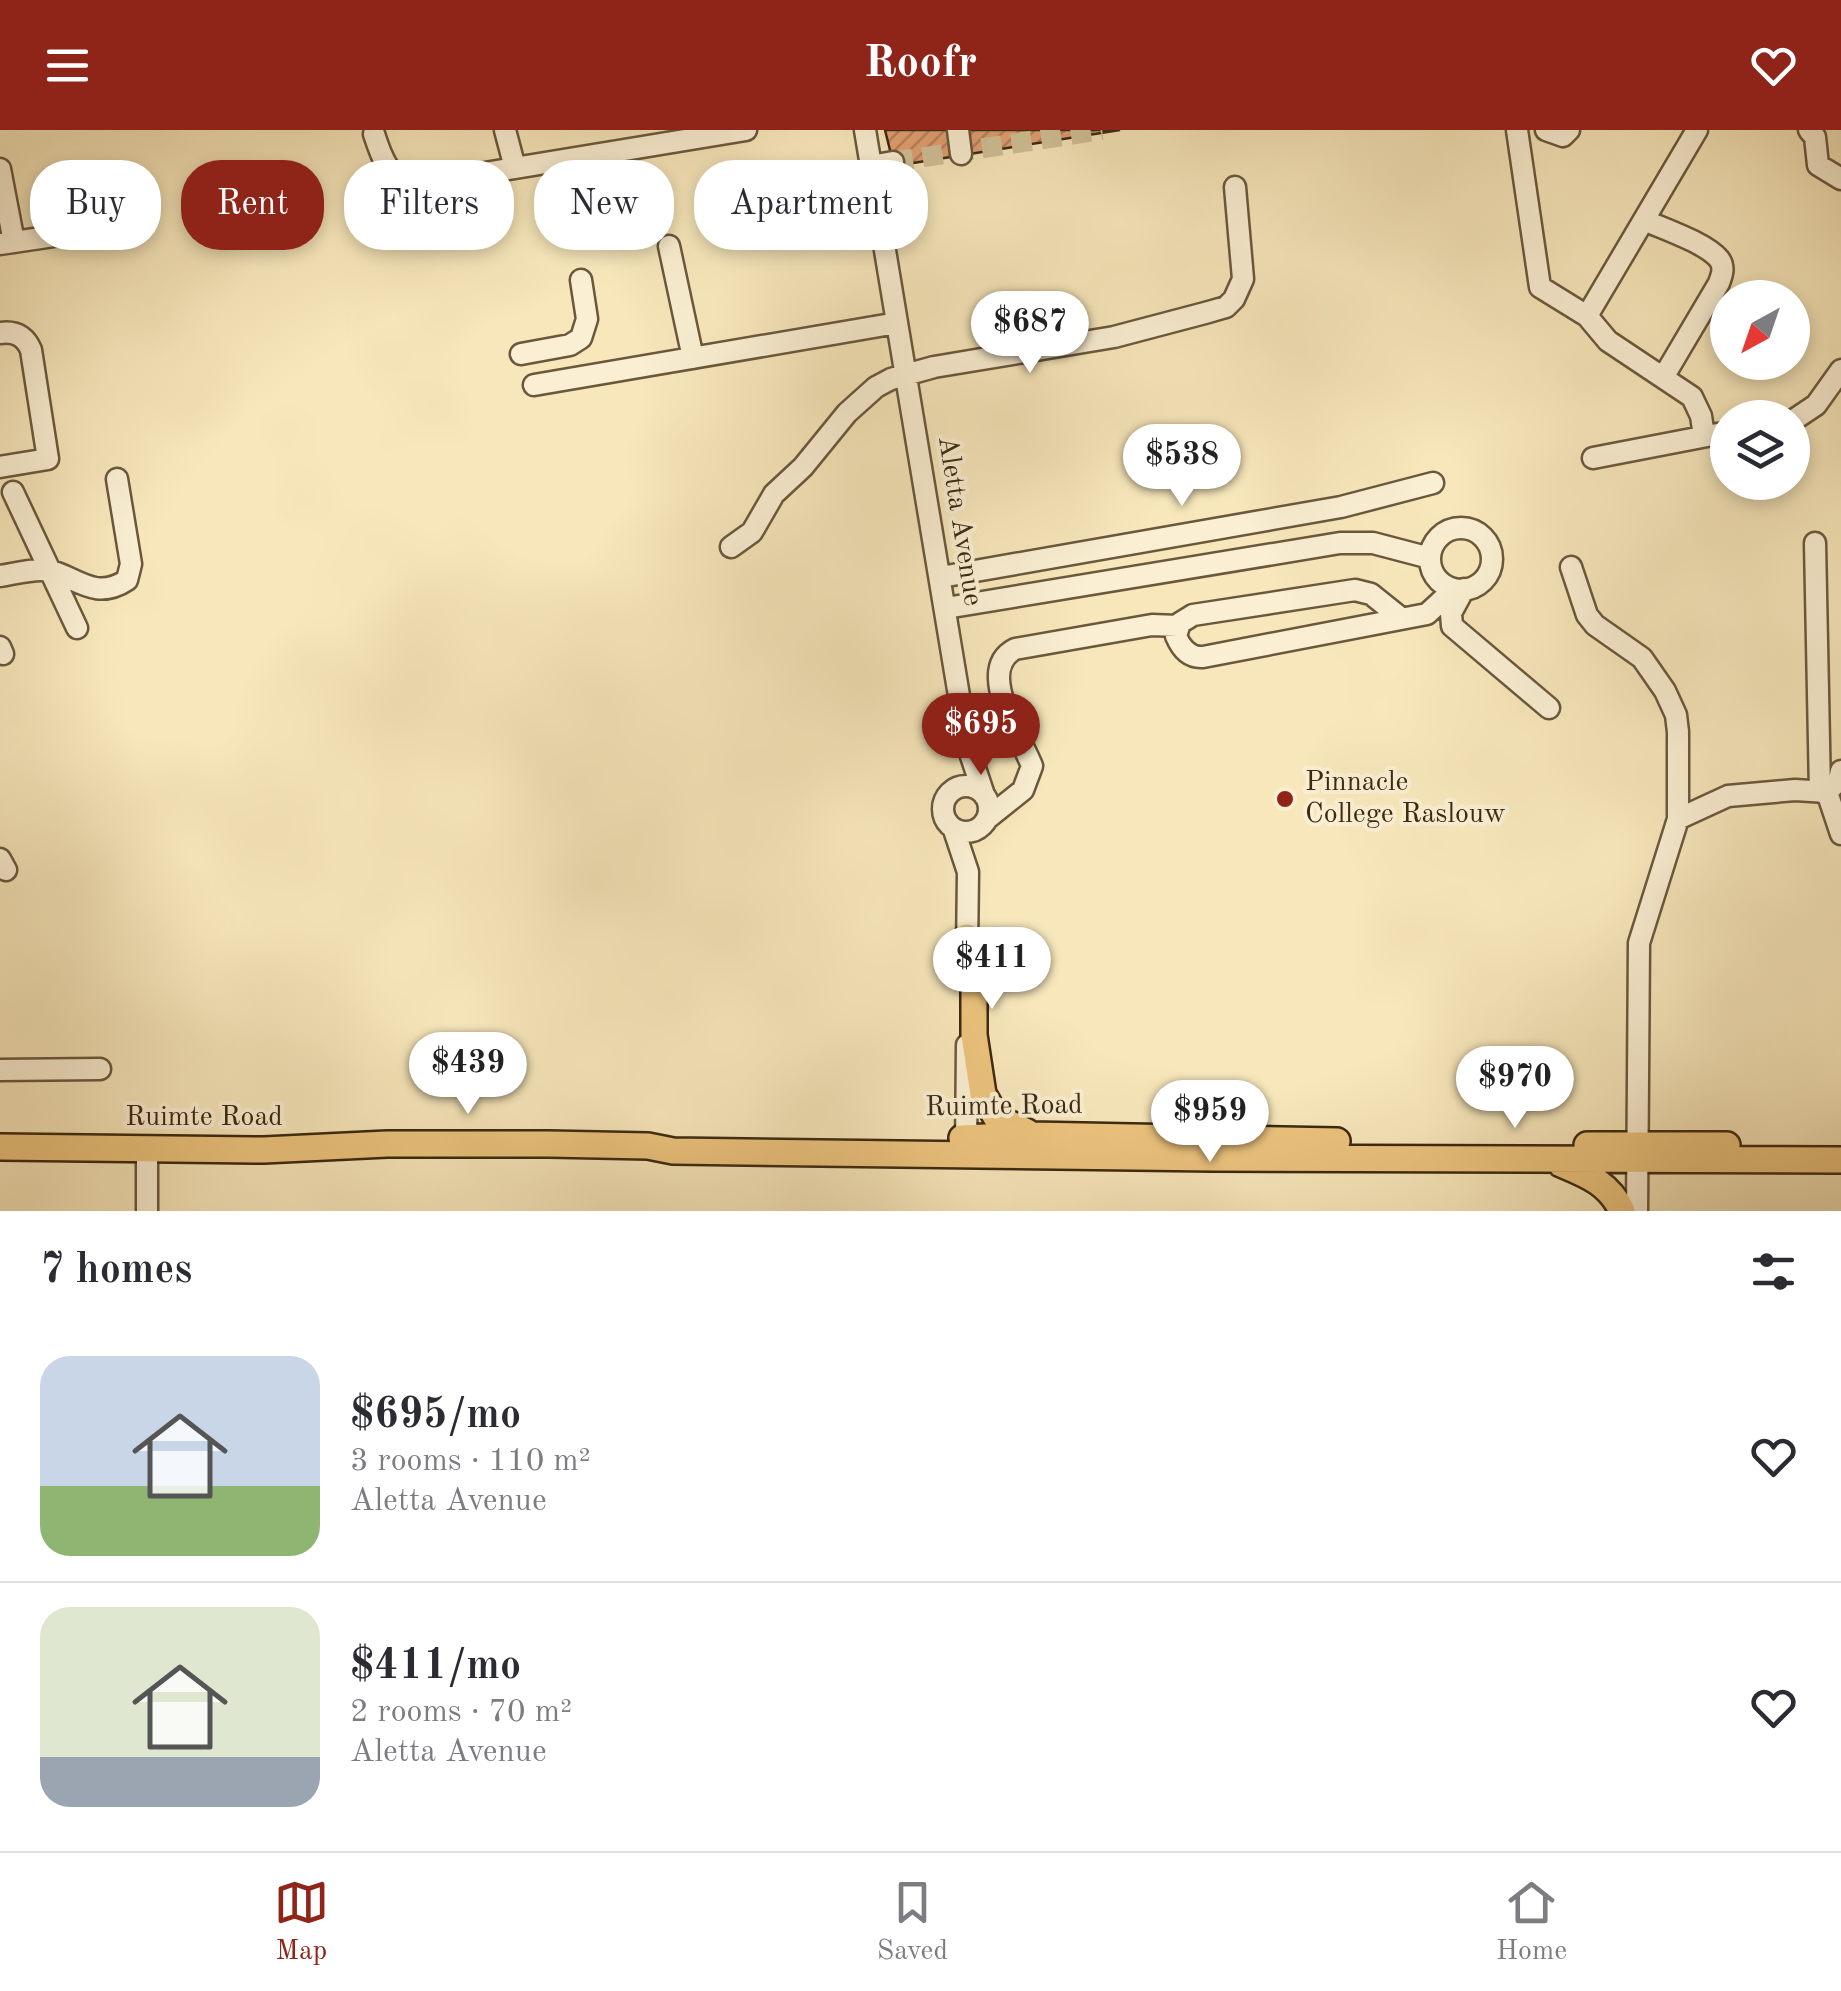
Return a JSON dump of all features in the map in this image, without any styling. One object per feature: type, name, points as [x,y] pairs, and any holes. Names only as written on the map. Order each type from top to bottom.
[{"type":"main road","points":[[967,937],[974,970],[974,1035],[983,1094],[996,1117],[1032,1134]]},
{"type":"main road","name":"Ruimte Road","points":[[966,1146],[1032,1134],[1533,1146],[1841,1160]]},
{"type":"main road","name":"Ruimte Road","points":[[0,1147],[548,1144],[648,1146],[673,1151],[966,1146],[1213,1158],[1550,1159],[1639,1152],[1819,1148],[1841,1151]]},
{"type":"main road","points":[[1550,1159],[1601,1183],[1622,1211]]},
{"type":"street","points":[[505,130],[515,168]]},
{"type":"street","points":[[374,134],[383,160],[401,181],[412,185],[746,130]]},
{"type":"street","name":"Aletta Avenue","points":[[865,130],[870,160]]},
{"type":"street","points":[[958,130],[961,154]]},
{"type":"street","points":[[1517,130],[1540,287],[1588,316],[1608,341],[1664,376],[1695,402],[1704,436]]},
{"type":"street","points":[[1546,130],[1562,136],[1569,130]]},
{"type":"street","points":[[1588,316],[1697,130]]},
{"type":"street","points":[[1809,130],[1814,137],[1818,165],[1841,180]]},
{"type":"street","points":[[0,169],[7,243]]},
{"type":"street","points":[[730,547],[752,532],[774,494],[803,467],[847,413],[876,388],[907,373],[1114,337],[1226,307],[1239,292],[1243,280],[1234,187]]},
{"type":"street","points":[[1644,220],[1704,248],[1722,267],[1719,283],[1664,376]]},
{"type":"street","points":[[670,250],[694,358]]},
{"type":"street","name":"Aletta Avenue","points":[[885,250],[967,744],[984,794]]},
{"type":"street","points":[[522,354],[581,338],[586,330],[581,280]]},
{"type":"street","points":[[534,386],[897,323]]},
{"type":"street","points":[[0,333],[18,335],[30,346],[48,459],[0,467]]},
{"type":"street","points":[[562,346],[571,379]]},
{"type":"street","points":[[1810,408],[1841,370]]},
{"type":"street","points":[[1593,458],[1710,435]]},
{"type":"street","points":[[0,576],[42,570],[88,587],[121,585],[127,580],[131,564],[117,478]]},
{"type":"street","points":[[940,577],[1341,507],[1433,483]]},
{"type":"street","points":[[13,492],[77,628]]},
{"type":"street","points":[[1178,626],[1180,646],[1197,657],[1427,614],[1459,589],[1482,581],[1488,572],[1491,553],[1481,536],[1463,528],[1453,529],[1436,540],[1430,558],[1436,578],[1459,589]]},
{"type":"street","points":[[946,608],[1340,543],[1373,543],[1430,558]]},
{"type":"street","points":[[1815,543],[1823,792],[1841,834]]},
{"type":"street","points":[[1571,567],[1587,615],[1595,626],[1642,658],[1676,715],[1678,819],[1640,936],[1637,1211]]},
{"type":"street","points":[[1459,589],[1450,617],[1452,626],[1467,641]]},
{"type":"street","points":[[954,830],[970,833],[986,821],[1023,790],[1032,766],[1009,719],[1000,682],[999,669],[1005,654],[1014,649],[1152,625],[1178,626],[1193,615],[1355,590],[1370,594],[1401,618]]},
{"type":"street","points":[[1427,614],[1467,641],[1549,708]]},
{"type":"street","name":"Aletta Avenue","points":[[948,794],[967,744]]},
{"type":"street","points":[[1678,819],[1728,796],[1794,790],[1823,792],[1840,780],[1841,771]]},
{"type":"street","points":[[966,1146],[968,872],[986,821],[988,802],[984,794],[970,786],[954,789],[942,809],[954,830],[968,872]]},
{"type":"street","points":[[0,1070],[100,1070]]},
{"type":"street","points":[[147,1149],[147,1211]]},
{"type":"building","points":[[885,130],[1120,130],[928,161],[892,160]]},
{"type":"tunnel","points":[[906,160],[1102,130]]},
{"type":"place","name":"Pinnacle College Raslouw","points":[[1285,799]]}]
